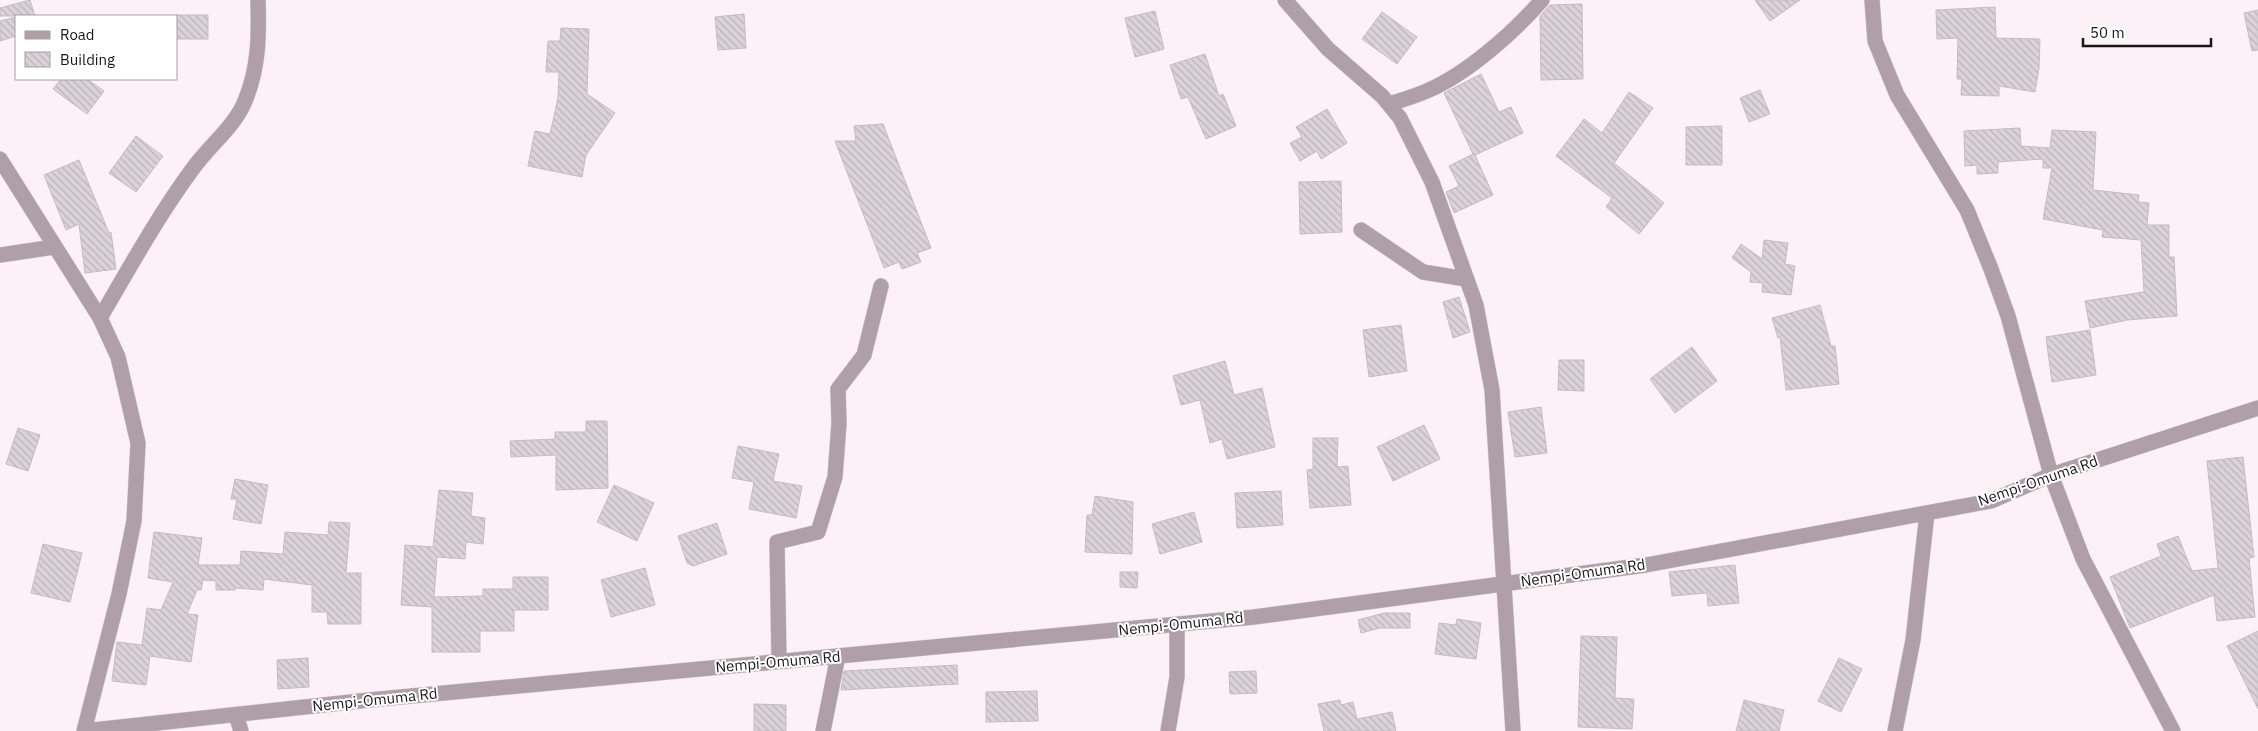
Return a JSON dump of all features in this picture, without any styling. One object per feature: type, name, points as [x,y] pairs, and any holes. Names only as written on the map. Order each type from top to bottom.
[{"type":"street","points":[[100,318],[162,213],[194,166],[227,128],[244,102],[258,61],[258,0]]},
{"type":"street","points":[[1285,0],[1328,49],[1382,96],[1400,118],[1432,182],[1476,304],[1492,390],[1513,731]]},
{"type":"street","points":[[1389,104],[1430,90],[1459,72],[1521,24],[1542,0]]},
{"type":"street","points":[[1872,0],[1875,41],[1897,95],[1967,210],[1991,269],[2008,316],[2051,475],[2083,559],[2173,731]]},
{"type":"street","points":[[0,159],[100,318],[118,357],[138,443],[134,521],[119,594],[84,731]]},
{"type":"street","points":[[1360,230],[1424,272],[1466,279]]},
{"type":"street","points":[[0,255],[54,247]]},
{"type":"street","points":[[779,662],[777,542],[818,532],[835,477],[839,423],[838,389],[864,355],[881,286]]},
{"type":"street","name":"Nempi-Omuma Rd","points":[[84,731],[379,699],[1254,617],[1646,565],[1991,501],[2051,475],[2258,408]]},
{"type":"street","points":[[1895,731],[1913,640],[1927,513]]},
{"type":"street","points":[[1168,731],[1177,677],[1177,625]]},
{"type":"street","points":[[823,731],[838,656]]},
{"type":"street","points":[[236,715],[240,731]]},
{"type":"building","points":[[30,0],[35,15],[0,16],[0,8]]},
{"type":"building","points":[[1755,0],[1800,0],[1770,21]]},
{"type":"building","points":[[1582,4],[1583,79],[1541,80],[1540,16],[1550,5]]},
{"type":"building","points":[[1995,7],[1996,38],[2040,39],[2039,68],[2035,92],[1999,86],[1999,96],[1961,95],[1962,79],[1957,79],[1958,38],[1937,39],[1936,10]]},
{"type":"building","points":[[2258,10],[2258,50],[2252,51],[2244,13]]},
{"type":"building","points":[[1155,11],[1164,49],[1135,57],[1125,18]]},
{"type":"building","points":[[1382,12],[1417,37],[1397,64],[1362,39]]},
{"type":"building","points":[[744,14],[746,48],[718,50],[715,17]]},
{"type":"building","points":[[178,15],[208,15],[208,39],[178,39]]},
{"type":"building","points":[[15,17],[15,36],[0,41],[0,21]]},
{"type":"building","points":[[561,28],[589,29],[587,94],[615,113],[586,155],[582,177],[528,166],[535,131],[550,134],[558,98],[559,72],[546,72],[548,41],[560,41]]},
{"type":"building","points":[[1205,54],[1219,96],[1223,94],[1236,126],[1206,139],[1188,97],[1181,99],[1170,65]]},
{"type":"building","points":[[1481,74],[1499,112],[1511,107],[1523,133],[1475,155],[1493,195],[1454,213],[1446,192],[1459,186],[1449,166],[1473,154],[1444,93]]},
{"type":"building","points":[[60,80],[88,80],[104,91],[87,114],[53,89]]},
{"type":"building","points":[[1760,90],[1770,114],[1749,122],[1740,98]]},
{"type":"building","points":[[1629,92],[1653,108],[1614,163],[1664,203],[1639,234],[1606,207],[1612,198],[1556,156],[1584,119],[1602,133]]},
{"type":"building","points":[[1327,109],[1347,143],[1321,159],[1317,151],[1300,161],[1290,143],[1302,137],[1296,127]]},
{"type":"building","points":[[883,124],[931,248],[917,253],[921,262],[902,269],[899,262],[884,268],[835,141],[856,141],[854,126]]},
{"type":"building","points":[[1722,126],[1722,165],[1686,165],[1686,127]]},
{"type":"building","points":[[2020,128],[2021,146],[2050,148],[2052,130],[2096,132],[2093,190],[2139,195],[2138,202],[2149,203],[2147,225],[2169,225],[2169,257],[2174,257],[2177,316],[2127,320],[2090,328],[2085,301],[2144,292],[2141,240],[2102,237],[2103,230],[2043,219],[2052,168],[2043,168],[2043,159],[1998,162],[1998,173],[1977,174],[1977,165],[1965,166],[1964,131]]},
{"type":"building","points":[[136,136],[163,156],[136,192],[109,173]]},
{"type":"building","points":[[79,160],[109,233],[111,232],[116,269],[85,273],[79,224],[66,230],[44,175]]},
{"type":"building","points":[[1341,181],[1342,232],[1300,234],[1299,182]]},
{"type":"building","points":[[1764,240],[1788,243],[1785,264],[1795,266],[1791,295],[1762,292],[1763,283],[1750,282],[1751,272],[1732,258],[1741,244],[1762,259]]},
{"type":"building","points":[[1459,297],[1470,332],[1453,338],[1443,302]]},
{"type":"building","points":[[1820,305],[1831,346],[1835,346],[1839,384],[1786,390],[1780,337],[1778,338],[1772,318]]},
{"type":"building","points":[[1401,325],[1407,371],[1369,377],[1363,330]]},
{"type":"building","points":[[2090,330],[2096,375],[2052,382],[2046,337]]},
{"type":"building","points":[[1692,347],[1717,381],[1675,413],[1650,379]]},
{"type":"building","points":[[1559,360],[1584,360],[1584,391],[1558,390]]},
{"type":"building","points":[[1225,361],[1234,395],[1262,388],[1275,447],[1227,459],[1222,439],[1210,443],[1200,400],[1181,405],[1173,376]]},
{"type":"building","points":[[1541,407],[1547,453],[1515,457],[1508,412]]},
{"type":"building","points":[[586,421],[607,421],[608,488],[556,490],[556,455],[511,457],[510,441],[555,439],[555,432],[586,432]]},
{"type":"building","points":[[1424,425],[1440,459],[1393,481],[1377,447]]},
{"type":"building","points":[[18,428],[40,435],[28,471],[6,464]]},
{"type":"building","points":[[1313,438],[1338,438],[1337,467],[1348,466],[1351,505],[1310,508],[1307,470],[1313,469]]},
{"type":"building","points":[[738,446],[779,454],[773,481],[802,486],[796,518],[749,509],[754,482],[732,478]]},
{"type":"building","points":[[2243,457],[2254,557],[2249,558],[2255,617],[2217,621],[2214,595],[2130,628],[2110,577],[2161,556],[2157,544],[2178,536],[2192,571],[2218,568],[2207,461]]},
{"type":"building","points":[[235,479],[268,485],[261,524],[233,519],[237,499],[231,499]]},
{"type":"building","points":[[614,485],[654,503],[637,541],[597,522]]},
{"type":"building","points":[[439,490],[473,493],[471,516],[485,518],[483,544],[466,542],[465,559],[437,557],[434,597],[483,596],[483,589],[513,589],[513,577],[548,577],[548,610],[514,610],[514,631],[480,631],[480,652],[432,652],[432,607],[401,605],[405,545],[433,547]]},
{"type":"building","points":[[1281,491],[1283,525],[1237,528],[1235,493]]},
{"type":"building","points":[[1095,496],[1133,502],[1132,554],[1085,552],[1087,515],[1092,515]]},
{"type":"building","points":[[1194,512],[1202,542],[1160,554],[1152,524]]},
{"type":"building","points":[[329,522],[350,523],[346,573],[361,573],[361,624],[328,624],[327,612],[312,612],[312,585],[264,579],[263,590],[235,588],[235,590],[216,590],[216,581],[203,580],[201,590],[197,590],[187,614],[198,615],[191,662],[150,656],[146,685],[112,681],[117,642],[142,645],[147,608],[161,610],[173,582],[148,578],[154,532],[202,538],[198,565],[240,565],[241,551],[283,554],[285,532],[328,535]]},
{"type":"building","points":[[717,523],[727,554],[693,566],[687,563],[678,536]]},
{"type":"building","points":[[43,544],[82,553],[70,602],[31,593]]},
{"type":"building","points":[[1735,565],[1739,603],[1708,606],[1707,593],[1672,596],[1669,572]]},
{"type":"building","points":[[645,568],[655,605],[611,617],[601,580]]},
{"type":"building","points":[[1120,572],[1138,572],[1137,588],[1120,587]]},
{"type":"building","points":[[1384,613],[1410,613],[1410,628],[1380,628],[1361,633],[1358,620]]},
{"type":"building","points":[[1457,619],[1481,623],[1476,659],[1435,654],[1439,623],[1456,625]]},
{"type":"building","points":[[2258,631],[2258,709],[2227,646]]},
{"type":"building","points":[[1581,636],[1617,637],[1615,698],[1634,699],[1632,729],[1578,727]]},
{"type":"building","points":[[308,658],[309,687],[278,689],[277,660]]},
{"type":"building","points":[[1839,658],[1862,669],[1841,712],[1818,701]]},
{"type":"building","points":[[957,665],[958,684],[841,690],[844,671]]},
{"type":"building","points":[[1256,671],[1257,693],[1230,694],[1229,672]]},
{"type":"building","points":[[1037,691],[1038,721],[986,722],[986,692]]},
{"type":"building","points":[[1340,700],[1341,705],[1353,702],[1357,719],[1392,712],[1396,731],[1324,731],[1318,704]]},
{"type":"building","points":[[1744,700],[1784,710],[1779,731],[1736,731]]},
{"type":"building","points":[[754,704],[786,705],[786,731],[754,731]]}]
